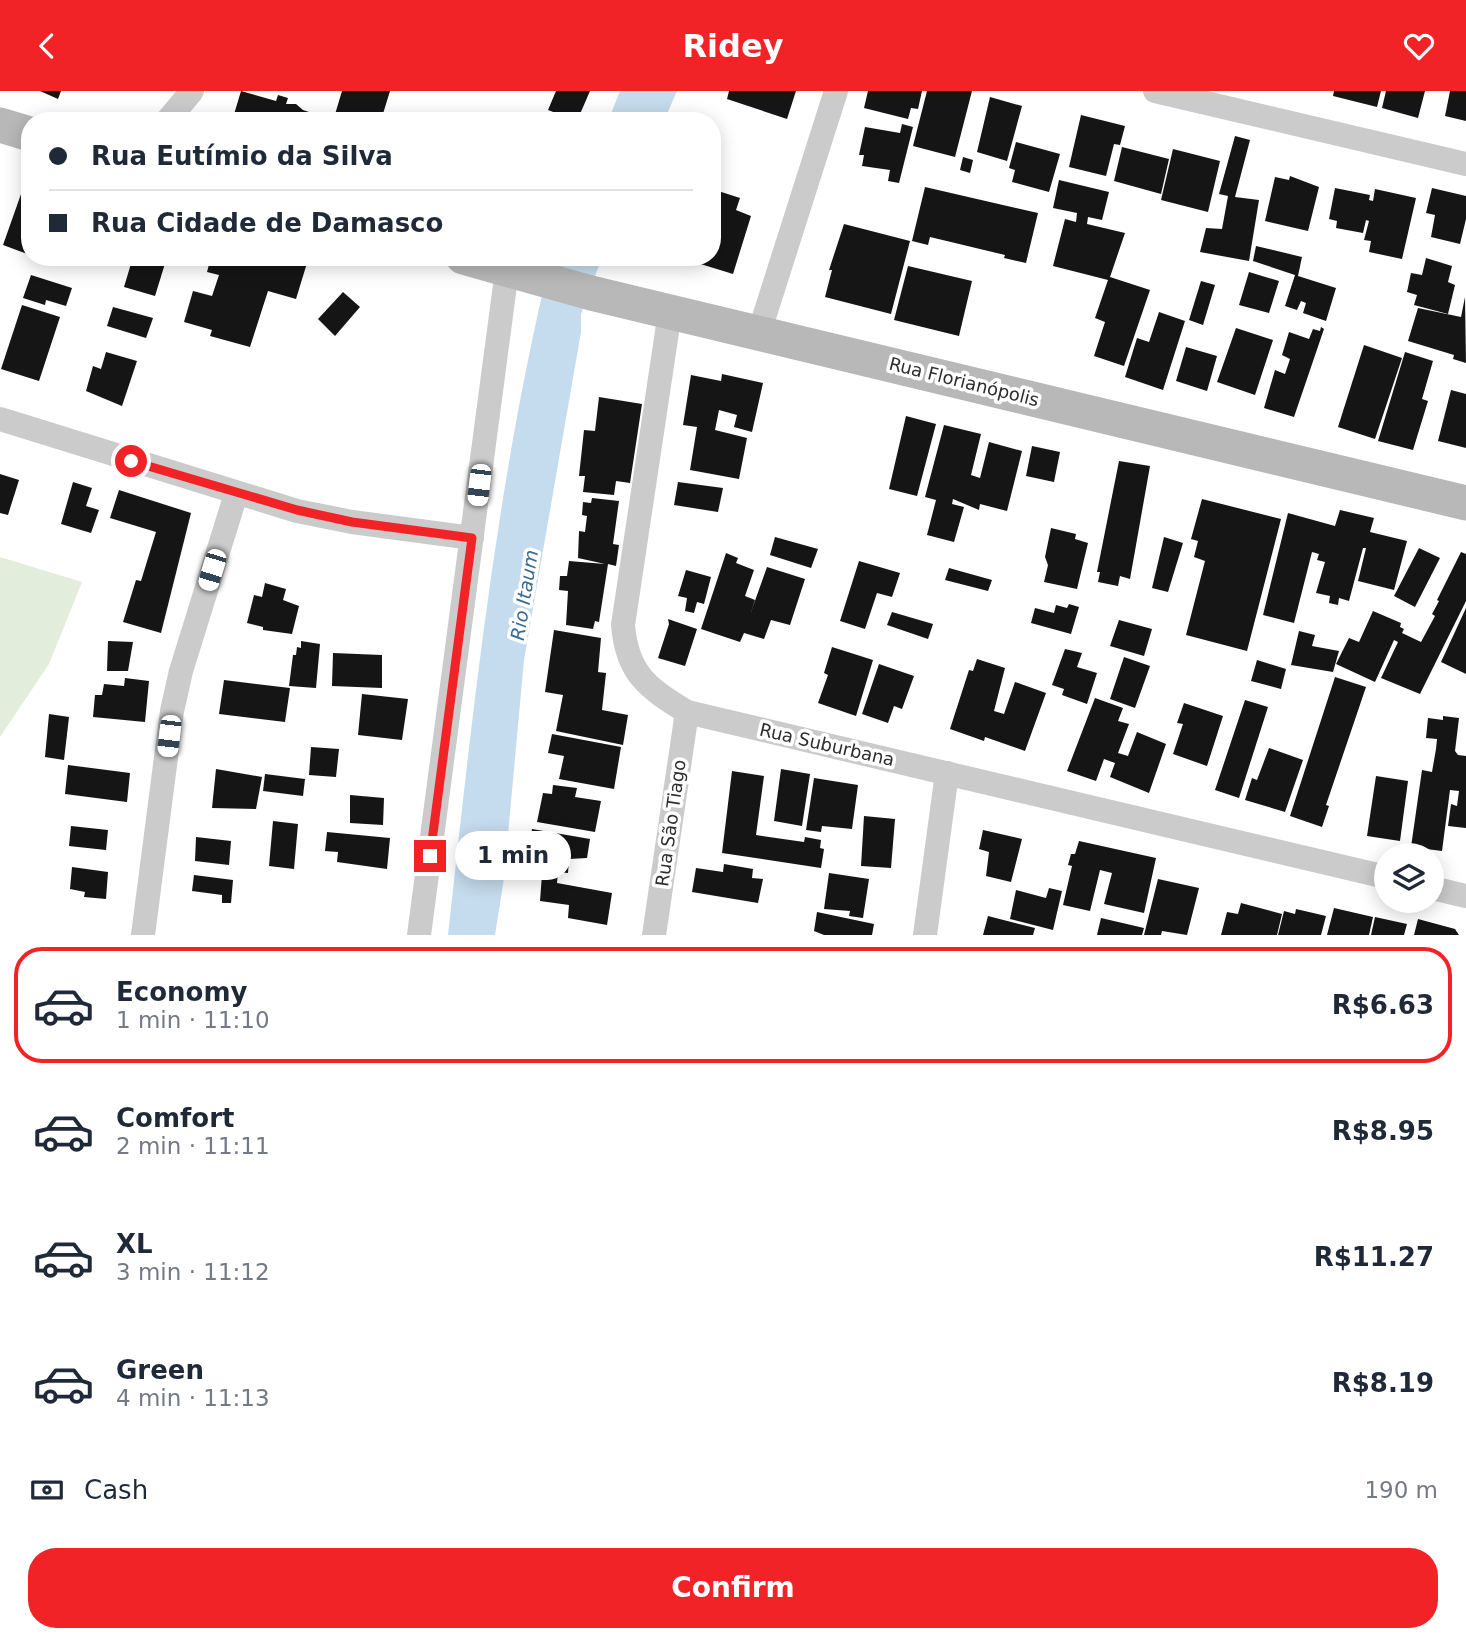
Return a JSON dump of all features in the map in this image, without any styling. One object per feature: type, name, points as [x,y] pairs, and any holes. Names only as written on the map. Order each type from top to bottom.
[{"type":"main road","points":[[0,125],[21,131]]},
{"type":"main road","name":"Rua Florianópolis","points":[[493,266],[591,293],[1466,503]]},
{"type":"street","points":[[174,112],[192,91]]},
{"type":"street","points":[[759,333],[836,91]]},
{"type":"street","points":[[1155,91],[1466,164]]},
{"type":"street","points":[[419,935],[507,270]]},
{"type":"street","name":"Rua Suburbana","points":[[670,312],[623,625],[624,645],[640,680],[687,712],[1374,874]]},
{"type":"street","points":[[0,419],[236,494],[352,522],[472,538]]},
{"type":"street","points":[[143,935],[172,711],[181,671],[236,494]]},
{"type":"street","name":"Rua São Tiago","points":[[654,935],[687,712]]},
{"type":"street","points":[[925,935],[947,773]]},
{"type":"street","points":[[1444,891],[1466,896]]},
{"type":"green space","points":[[0,557],[82,582],[49,664],[0,737]]},
{"type":"water","points":[[620,91],[677,91],[668,112],[612,112]]},
{"type":"water","name":"Rio Itaum","points":[[549,266],[599,266],[581,314],[581,332],[524,660],[504,878],[495,935],[448,935],[477,679],[501,509],[532,341]]},
{"type":"building","points":[[40,91],[61,91],[58,99]]},
{"type":"building","points":[[241,91],[276,101],[278,95],[288,98],[286,104],[296,104],[309,112],[235,112]]},
{"type":"building","points":[[342,91],[390,91],[384,112],[336,112]]},
{"type":"building","points":[[556,91],[590,91],[581,112],[548,110]]},
{"type":"building","points":[[729,91],[796,91],[787,119],[727,99]]},
{"type":"building","points":[[868,91],[922,91],[918,109],[911,108],[908,119],[864,108]]},
{"type":"building","points":[[927,91],[972,91],[955,157],[913,146]]},
{"type":"building","points":[[1334,91],[1381,91],[1377,107],[1333,96]]},
{"type":"building","points":[[1386,91],[1425,91],[1418,118],[1382,108]]},
{"type":"building","points":[[1450,91],[1466,91],[1466,121],[1445,116]]},
{"type":"building","points":[[990,97],[1022,106],[1007,161],[977,152]]},
{"type":"building","points":[[1081,115],[1125,126],[1120,145],[1114,144],[1106,176],[1069,167]]},
{"type":"building","points":[[902,124],[913,127],[899,183],[888,181],[890,170],[862,166],[864,155],[859,155],[865,127],[900,133]]},
{"type":"building","points":[[1235,136],[1250,140],[1235,197],[1259,200],[1249,261],[1200,252],[1206,228],[1222,229],[1228,196],[1219,194]]},
{"type":"building","points":[[1016,142],[1060,154],[1049,192],[1012,182],[1015,170],[1009,168]]},
{"type":"building","points":[[1122,147],[1169,159],[1161,194],[1114,181]]},
{"type":"building","points":[[1173,149],[1220,161],[1208,212],[1161,200]]},
{"type":"building","points":[[963,157],[973,160],[970,173],[960,170]]},
{"type":"building","points":[[1290,176],[1319,187],[1308,231],[1265,221],[1275,177],[1289,180]]},
{"type":"building","points":[[1059,180],[1109,192],[1102,220],[1088,217],[1087,224],[1125,233],[1110,277],[1150,290],[1124,366],[1094,356],[1105,322],[1095,318],[1108,280],[1053,266],[1065,219],[1076,222],[1077,213],[1053,208]]},
{"type":"building","points":[[925,187],[1038,213],[1026,263],[1004,258],[1005,255],[930,237],[928,245],[912,241]]},
{"type":"building","points":[[1335,188],[1370,195],[1369,200],[1373,201],[1375,189],[1416,198],[1402,259],[1369,252],[1371,241],[1364,240],[1369,221],[1366,220],[1363,233],[1336,228],[1337,221],[1329,219]]},
{"type":"building","points":[[1432,188],[1466,196],[1466,219],[1460,244],[1431,237],[1435,215],[1426,213]]},
{"type":"building","points":[[721,192],[740,198],[736,210],[751,216],[733,274],[707,266],[721,266]]},
{"type":"building","points":[[21,194],[21,252],[3,245]]},
{"type":"building","points":[[844,224],[910,241],[891,314],[825,297],[832,270],[829,270]]},
{"type":"building","points":[[1256,246],[1302,257],[1298,276],[1336,288],[1326,321],[1303,313],[1306,303],[1301,301],[1297,310],[1285,306],[1295,275],[1253,261]]},
{"type":"building","points":[[1426,258],[1452,266],[1448,282],[1455,285],[1448,314],[1414,305],[1417,295],[1407,292],[1411,273],[1422,275]]},
{"type":"building","points":[[130,266],[164,266],[155,296],[124,287]]},
{"type":"building","points":[[209,266],[306,266],[296,299],[268,291],[250,347],[210,336],[212,330],[184,322],[193,291],[212,296],[219,275],[207,272]]},
{"type":"building","points":[[908,266],[972,281],[959,336],[894,320]]},
{"type":"building","points":[[1249,272],[1279,281],[1269,313],[1239,305]]},
{"type":"building","points":[[31,275],[72,288],[66,306],[46,300],[45,305],[23,298]]},
{"type":"building","points":[[1201,281],[1215,285],[1203,325],[1189,320]]},
{"type":"building","points":[[343,292],[360,307],[335,336],[318,319]]},
{"type":"building","points":[[1465,297],[1466,363],[1453,359],[1454,355],[1408,341],[1418,308],[1461,317]]},
{"type":"building","points":[[22,305],[60,317],[39,381],[1,369]]},
{"type":"building","points":[[113,307],[153,318],[146,338],[107,326]]},
{"type":"building","points":[[1159,312],[1185,321],[1163,390],[1125,377],[1137,338],[1149,342]]},
{"type":"building","points":[[1321,327],[1324,329],[1294,417],[1264,408],[1275,370],[1285,374],[1290,359],[1282,355],[1289,332],[1309,339],[1313,329],[1320,331]]},
{"type":"building","points":[[1236,328],[1273,340],[1255,395],[1217,382]]},
{"type":"building","points":[[1364,345],[1402,358],[1375,439],[1338,427]]},
{"type":"building","points":[[1186,347],[1217,356],[1207,391],[1176,381]]},
{"type":"building","points":[[106,352],[137,361],[122,406],[86,391],[93,366],[101,369]]},
{"type":"building","points":[[1405,352],[1433,361],[1422,399],[1428,401],[1413,450],[1378,441]]},
{"type":"building","points":[[722,374],[763,383],[752,432],[734,427],[737,415],[719,410],[715,430],[747,438],[739,479],[690,470],[697,427],[683,425],[691,375],[721,381]]},
{"type":"building","points":[[1451,390],[1466,394],[1466,448],[1438,441]]},
{"type":"building","points":[[599,397],[642,404],[630,483],[616,481],[614,495],[583,492],[585,476],[579,476],[584,430],[595,431]]},
{"type":"building","points":[[906,416],[936,424],[917,496],[889,489]]},
{"type":"building","points":[[944,425],[981,434],[971,475],[980,478],[989,442],[1022,451],[1007,511],[980,504],[979,510],[953,499],[952,504],[964,507],[954,542],[927,535],[936,500],[925,497]]},
{"type":"building","points":[[1032,446],[1060,452],[1054,482],[1026,476]]},
{"type":"building","points":[[1119,461],[1150,466],[1130,579],[1120,576],[1118,586],[1098,582],[1100,572],[1097,572]]},
{"type":"building","points":[[0,474],[19,480],[8,515],[0,513]]},
{"type":"building","points":[[73,482],[92,488],[86,506],[99,510],[91,533],[61,524]]},
{"type":"building","points":[[678,482],[723,488],[718,512],[674,505]]},
{"type":"building","points":[[119,490],[191,513],[161,633],[123,622],[136,580],[141,581],[156,532],[110,518]]},
{"type":"building","points":[[592,498],[619,501],[613,544],[619,545],[616,566],[608,564],[599,622],[595,621],[593,629],[566,625],[568,591],[559,590],[560,576],[567,576],[569,561],[605,564],[578,558],[579,531],[585,532],[587,516],[582,515],[583,502],[591,503]]},
{"type":"building","points":[[1202,499],[1281,519],[1247,651],[1186,635],[1205,561],[1194,557],[1198,541],[1191,539]]},
{"type":"building","points":[[1340,510],[1374,518],[1370,532],[1407,541],[1394,590],[1358,581],[1366,548],[1363,548],[1349,601],[1339,598],[1338,605],[1329,603],[1330,596],[1316,593],[1325,562],[1317,560],[1319,554],[1312,552],[1294,623],[1263,615],[1288,513],[1335,526]]},
{"type":"building","points":[[1051,528],[1076,534],[1075,539],[1088,543],[1077,589],[1044,582],[1048,565],[1045,557]]},
{"type":"building","points":[[775,537],[818,549],[811,568],[770,555]]},
{"type":"building","points":[[1164,537],[1183,543],[1168,592],[1152,588]]},
{"type":"building","points":[[1419,548],[1440,558],[1415,607],[1394,596]]},
{"type":"building","points":[[1461,552],[1466,554],[1466,601],[1420,694],[1381,678],[1398,642],[1394,640],[1375,682],[1336,664],[1349,638],[1359,642],[1373,611],[1401,623],[1400,627],[1404,629],[1402,633],[1421,642],[1435,616],[1432,614],[1439,601],[1437,600]]},
{"type":"building","points":[[726,553],[738,558],[736,563],[754,570],[745,596],[755,600],[751,612],[767,567],[805,579],[790,625],[771,620],[764,639],[744,633],[740,642],[701,629]]},
{"type":"building","points":[[859,561],[900,573],[892,597],[877,593],[865,629],[840,621]]},
{"type":"building","points":[[949,568],[992,580],[988,591],[945,580]]},
{"type":"building","points":[[686,570],[711,577],[704,604],[697,602],[694,613],[685,611],[687,598],[678,596]]},
{"type":"building","points":[[265,583],[286,589],[283,600],[299,606],[292,634],[263,630],[263,627],[247,623],[254,595],[262,597]]},
{"type":"building","points":[[1069,604],[1079,607],[1071,634],[1031,623],[1035,608],[1054,613],[1056,605],[1067,608]]},
{"type":"building","points":[[1466,608],[1466,674],[1441,662]]},
{"type":"building","points":[[892,612],[933,624],[928,639],[887,625]]},
{"type":"building","points":[[668,619],[697,629],[685,666],[658,658],[669,624]]},
{"type":"building","points":[[1119,620],[1152,629],[1144,656],[1110,646]]},
{"type":"building","points":[[554,630],[601,638],[598,672],[606,673],[602,710],[628,715],[623,745],[556,731],[563,695],[545,692]]},
{"type":"building","points":[[1299,631],[1315,635],[1312,646],[1339,651],[1333,672],[1291,665]]},
{"type":"building","points":[[108,641],[133,642],[128,671],[107,671]]},
{"type":"building","points":[[301,641],[320,644],[316,688],[289,686],[293,655],[296,655],[297,647],[301,648]]},
{"type":"building","points":[[832,647],[873,660],[856,716],[818,703],[828,675],[824,673]]},
{"type":"building","points":[[1065,649],[1082,653],[1077,667],[1097,673],[1087,704],[1062,695],[1064,689],[1052,685]]},
{"type":"building","points":[[333,653],[382,655],[382,688],[332,686]]},
{"type":"building","points":[[1124,657],[1150,666],[1135,708],[1110,699]]},
{"type":"building","points":[[977,659],[1005,668],[994,711],[1004,714],[1015,682],[1046,693],[1025,751],[985,737],[984,741],[950,729],[969,670],[973,671]]},
{"type":"building","points":[[1257,660],[1286,669],[1281,689],[1251,681]]},
{"type":"building","points":[[879,664],[914,676],[902,709],[894,706],[888,723],[862,714]]},
{"type":"building","points":[[1335,677],[1366,687],[1326,805],[1329,806],[1322,827],[1290,816]]},
{"type":"building","points":[[125,678],[149,681],[145,722],[93,717],[95,695],[102,695],[104,684],[124,686]]},
{"type":"building","points":[[224,680],[290,688],[285,722],[219,714]]},
{"type":"building","points":[[362,694],[408,699],[402,740],[358,735]]},
{"type":"building","points":[[1095,698],[1123,708],[1118,721],[1129,724],[1118,753],[1128,756],[1137,732],[1166,744],[1149,793],[1110,777],[1115,763],[1104,759],[1096,781],[1067,771]]},
{"type":"building","points":[[1245,700],[1268,707],[1239,798],[1215,790]]},
{"type":"building","points":[[1184,703],[1223,716],[1207,766],[1173,754],[1183,724],[1177,723]]},
{"type":"building","points":[[49,714],[69,717],[64,760],[45,757]]},
{"type":"building","points":[[1443,716],[1459,718],[1455,751],[1458,755],[1466,756],[1466,828],[1448,826],[1451,804],[1457,806],[1459,791],[1450,790],[1443,843],[1412,843],[1422,770],[1432,772],[1436,749],[1437,739],[1426,738],[1428,718],[1443,720]]},
{"type":"building","points":[[552,734],[621,747],[614,789],[559,779],[564,756],[548,753]]},
{"type":"building","points":[[311,747],[339,749],[336,777],[309,775]]},
{"type":"building","points":[[1269,748],[1303,760],[1285,812],[1245,800],[1252,778],[1257,780]]},
{"type":"building","points":[[68,765],[130,773],[127,802],[65,794]]},
{"type":"building","points":[[216,769],[262,777],[256,809],[212,808]]},
{"type":"building","points":[[781,769],[810,774],[802,826],[774,821]]},
{"type":"building","points":[[732,771],[764,776],[756,835],[804,842],[805,837],[821,840],[820,848],[824,849],[821,868],[722,853]]},
{"type":"building","points":[[265,774],[305,779],[303,796],[263,791]]},
{"type":"building","points":[[1376,776],[1408,781],[1400,841],[1367,836]]},
{"type":"building","points":[[814,778],[858,785],[852,829],[822,826],[821,832],[806,830]]},
{"type":"building","points":[[553,785],[577,788],[575,797],[601,801],[595,832],[537,822],[543,793],[552,794]]},
{"type":"building","points":[[350,795],[384,798],[383,825],[350,823]]},
{"type":"building","points":[[864,816],[895,819],[891,868],[861,866]]},
{"type":"building","points":[[273,821],[298,824],[294,869],[269,866]]},
{"type":"building","points":[[71,826],[108,830],[106,850],[69,846]]},
{"type":"building","points":[[532,829],[590,839],[587,858],[569,859],[568,873],[558,872],[557,883],[612,893],[607,925],[568,918],[569,905],[540,901],[544,848],[529,845]]},
{"type":"building","points":[[983,830],[1022,839],[1011,882],[986,876],[989,852],[979,849]]},
{"type":"building","points":[[327,832],[390,838],[387,869],[337,862],[338,852],[325,851]]},
{"type":"building","points":[[196,837],[231,841],[229,865],[195,861]]},
{"type":"building","points":[[1079,841],[1156,858],[1144,913],[1104,904],[1112,873],[1100,870],[1090,911],[1063,905],[1072,866],[1068,865]]},
{"type":"building","points":[[724,864],[753,869],[752,878],[763,879],[758,903],[692,892],[696,868],[723,872]]},
{"type":"building","points":[[72,867],[108,872],[106,899],[84,897],[85,892],[70,889]]},
{"type":"building","points":[[829,873],[869,879],[863,918],[849,916],[850,911],[824,909]]},
{"type":"building","points":[[194,875],[233,880],[231,903],[222,903],[222,895],[192,891]]},
{"type":"building","points":[[1158,879],[1199,888],[1187,935],[1162,931],[1161,935],[1144,935]]},
{"type":"building","points":[[1049,888],[1062,891],[1053,930],[1010,919],[1016,890],[1046,898]]},
{"type":"building","points":[[1241,903],[1282,914],[1277,935],[1221,935],[1227,912],[1238,914]]},
{"type":"building","points":[[1334,908],[1373,917],[1369,935],[1327,935]]},
{"type":"building","points":[[1296,909],[1326,916],[1321,935],[1278,935],[1284,911],[1295,914]]},
{"type":"building","points":[[817,912],[874,924],[872,935],[824,935],[814,931]]},
{"type":"building","points":[[988,916],[1035,928],[1033,935],[983,935]]},
{"type":"building","points":[[1375,917],[1407,924],[1404,935],[1371,935]]},
{"type":"building","points":[[1101,918],[1144,928],[1142,935],[1097,935]]},
{"type":"building","points":[[1418,919],[1455,929],[1459,935],[1414,935]]},
{"type":"route","points":[[131,461],[297,510],[352,522],[472,538],[430,856]]}]
